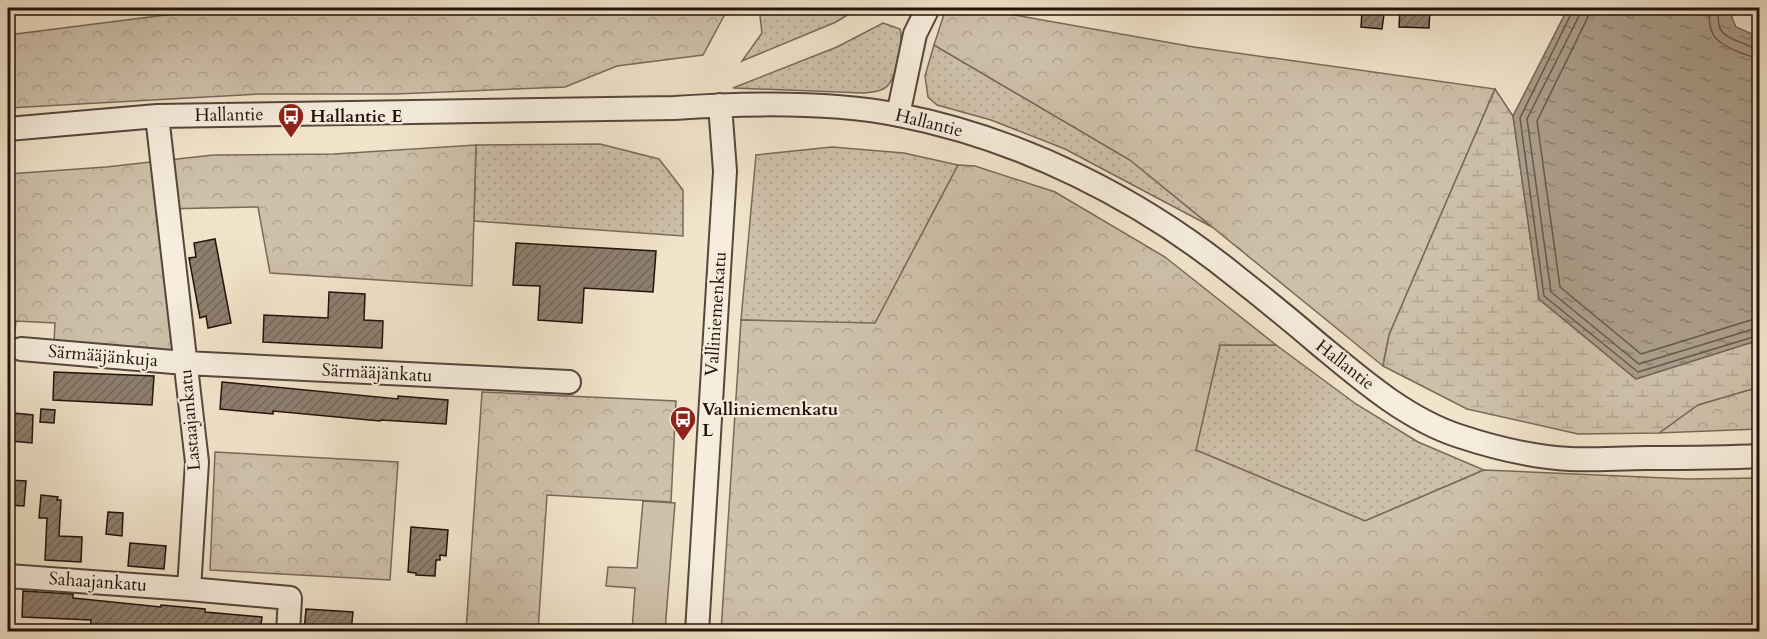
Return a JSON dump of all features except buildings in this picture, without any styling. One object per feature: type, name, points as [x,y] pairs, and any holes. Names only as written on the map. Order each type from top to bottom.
[{"type":"street","points":[[898,115],[915,34],[928,8]]},
{"type":"street","name":"Hallantie","points":[[8,129],[157,116],[674,108],[765,104],[834,107],[898,115],[968,132],[1022,151],[1142,211],[1187,239],[1228,269],[1353,372],[1391,400],[1428,422],[1457,435],[1529,454],[1569,459],[1760,456]]},
{"type":"street","name":"Valliniemenkatu","points":[[697,632],[725,171],[720,105]]},
{"type":"street","name":"Lastaajankatu","points":[[157,116],[197,462],[189,589]]},
{"type":"street","name":"Särmääjänkuja","points":[[21,349],[185,363]]},
{"type":"street","name":"Särmääjänkatu","points":[[185,363],[569,381]]},
{"type":"street","name":"Sahaajankatu","points":[[8,576],[189,589]]},
{"type":"street","points":[[189,589],[290,598],[288,632]]},
{"type":"green space","points":[[221,8],[723,8],[725,14],[703,55],[617,66],[565,87],[395,94],[259,94],[8,108],[8,35]]},
{"type":"green space","points":[[759,8],[859,8],[836,22],[742,61],[762,33]]},
{"type":"green space","points":[[946,8],[975,8],[1194,47],[1495,89],[1389,335],[1383,366],[1130,160],[934,45]]},
{"type":"green space","points":[[883,23],[900,29],[901,41],[892,79],[887,87],[881,90],[863,93],[733,88],[837,47]]},
{"type":"green space","points":[[934,45],[1130,160],[1212,227],[1065,149],[991,120],[937,105],[928,97],[925,76]]},
{"type":"green space","points":[[1495,89],[1513,116],[1539,299],[1636,379],[1759,340],[1759,387],[1698,405],[1659,433],[1578,434],[1467,409],[1383,366],[1389,335]]},
{"type":"green space","points":[[600,144],[659,159],[683,190],[683,236],[474,221],[476,145]]},
{"type":"green space","points":[[476,145],[472,286],[270,273],[258,207],[161,209],[175,353],[54,342],[55,323],[16,321],[14,339],[8,338],[8,174],[106,167],[213,155],[334,154]]},
{"type":"green space","points":[[832,147],[904,153],[958,165],[875,324],[741,320],[756,155]]},
{"type":"green space","points":[[958,165],[975,166],[1055,192],[1165,257],[1276,345],[1220,345],[1196,450],[1365,521],[1484,470],[1688,479],[1759,478],[1759,631],[721,631],[741,320],[875,323]]},
{"type":"green space","points":[[1220,345],[1276,345],[1356,404],[1418,442],[1484,470],[1365,521],[1195,450]]},
{"type":"green space","points":[[1759,387],[1759,429],[1659,433],[1697,405]]},
{"type":"green space","points":[[482,392],[676,401],[671,502],[547,495],[538,631],[466,631]]},
{"type":"green space","points":[[215,452],[398,462],[390,580],[210,570]]},
{"type":"green space","points":[[643,501],[675,503],[665,631],[632,631],[635,588],[606,586],[608,567],[637,568]]},
{"type":"water","points":[[1568,8],[1733,8],[1732,18],[1736,27],[1759,37],[1759,340],[1636,379],[1539,299],[1513,116]]},
{"type":"place","name":"Hallantie E","points":[[291,139]]},
{"type":"place","name":"Valliniemenkatu L","points":[[683,442]]}]
